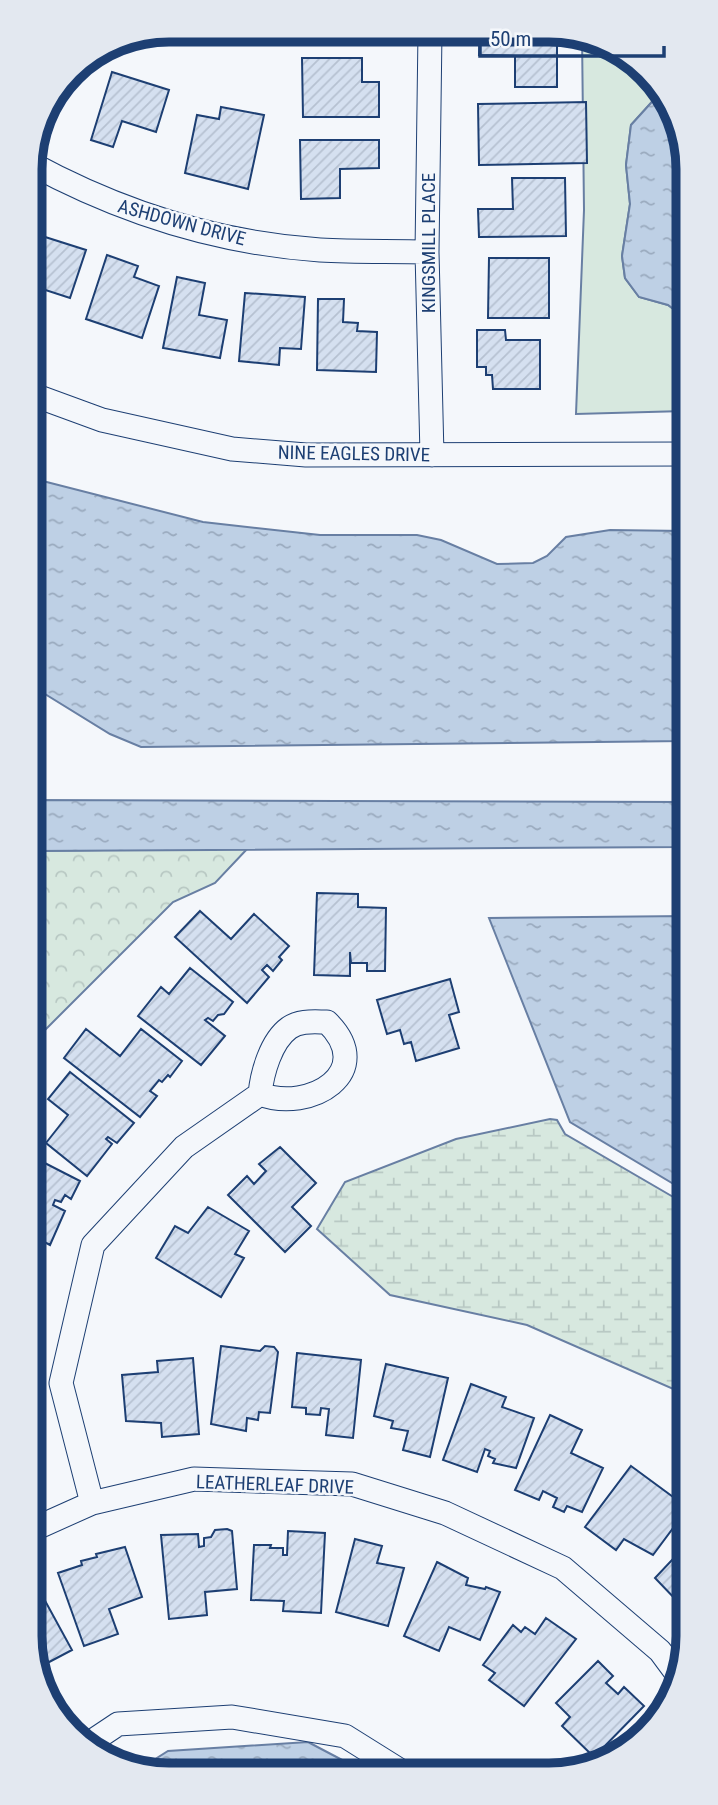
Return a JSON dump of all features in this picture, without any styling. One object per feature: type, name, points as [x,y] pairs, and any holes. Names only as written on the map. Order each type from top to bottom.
[{"type":"street","name":"KINGSMILL PLACE","points":[[430,42],[427,252],[432,455]]},
{"type":"street","name":"ASHDOWN DRIVE","points":[[42,170],[83,192],[145,216],[232,239],[319,250],[427,252]]},
{"type":"street","name":"NINE EAGLES DRIVE","points":[[42,398],[102,420],[232,449],[306,455],[676,454]]},
{"type":"street","points":[[93,1503],[61,1383],[93,1245],[184,1147],[260,1094]]},
{"type":"street","name":"LEATHERLEAF DRIVE","points":[[42,1526],[93,1503],[194,1479],[352,1484],[445,1513],[563,1568],[660,1651],[672,1668]]},
{"type":"street","points":[[95,1739],[118,1724],[232,1717],[345,1736],[387,1763]]},
{"type":"green space","points":[[582,47],[613,59],[626,68],[655,99],[631,125],[626,165],[630,204],[622,256],[625,278],[639,297],[668,305],[676,311],[676,411],[576,414],[584,210]]},
{"type":"green space","points":[[248,848],[215,883],[173,902],[42,1033],[42,851]]},
{"type":"green space","points":[[550,1119],[557,1120],[565,1134],[676,1199],[676,1390],[527,1325],[390,1295],[317,1229],[345,1182],[456,1139]]},
{"type":"water","points":[[655,99],[672,136],[676,169],[676,311],[668,305],[639,297],[625,278],[622,256],[630,204],[626,165],[631,125]]},
{"type":"water","points":[[42,481],[203,522],[320,535],[417,535],[441,540],[497,564],[533,563],[547,556],[566,537],[610,530],[676,531],[676,741],[141,747],[110,734],[42,692]]},
{"type":"water","points":[[42,800],[676,802],[676,847],[42,851]]},
{"type":"water","points":[[676,916],[676,1185],[570,1122],[489,918]]},
{"type":"water","points":[[308,1742],[348,1763],[151,1762],[168,1751]]},
{"type":"building","points":[[480,42],[557,42],[557,87],[515,87],[515,56],[479,55]]},
{"type":"building","points":[[302,58],[362,58],[362,82],[379,82],[379,117],[303,117]]},
{"type":"building","points":[[112,72],[169,90],[156,132],[122,121],[113,147],[91,140]]},
{"type":"building","points":[[586,102],[587,163],[479,165],[478,104]]},
{"type":"building","points":[[221,107],[264,115],[248,189],[185,173],[197,115],[219,119]]},
{"type":"building","points":[[300,140],[379,140],[379,168],[340,169],[340,198],[301,199]]},
{"type":"building","points":[[512,178],[565,178],[566,236],[479,237],[478,209],[513,209]]},
{"type":"building","points":[[42,236],[86,250],[70,298],[42,289]]},
{"type":"building","points":[[107,255],[138,266],[134,277],[159,286],[142,338],[86,319]]},
{"type":"building","points":[[489,258],[549,258],[549,318],[488,318]]},
{"type":"building","points":[[177,277],[205,283],[199,315],[227,320],[220,358],[163,348]]},
{"type":"building","points":[[245,293],[305,297],[301,349],[280,348],[279,365],[239,361]]},
{"type":"building","points":[[318,299],[344,299],[343,322],[358,323],[357,331],[377,332],[376,372],[317,370]]},
{"type":"building","points":[[477,330],[505,330],[506,340],[540,340],[540,389],[493,389],[492,375],[486,375],[486,367],[477,367]]},
{"type":"building","points":[[317,893],[358,894],[358,907],[386,908],[385,971],[367,971],[367,963],[351,963],[350,952],[350,976],[314,975]]},
{"type":"building","points":[[200,911],[231,939],[254,914],[289,946],[279,957],[282,960],[273,971],[267,965],[262,970],[269,977],[247,1003],[175,937]]},
{"type":"building","points":[[190,968],[233,1002],[224,1014],[218,1015],[213,1021],[208,1018],[205,1020],[225,1036],[201,1065],[138,1016],[161,987],[169,994]]},
{"type":"building","points":[[450,979],[459,1012],[449,1015],[459,1048],[416,1061],[411,1042],[404,1044],[400,1030],[387,1034],[377,1000]]},
{"type":"building","points":[[86,1029],[120,1056],[141,1029],[182,1061],[170,1077],[168,1075],[162,1082],[159,1080],[150,1091],[157,1096],[140,1117],[64,1058]]},
{"type":"building","points":[[70,1072],[134,1123],[117,1143],[108,1137],[106,1139],[112,1144],[87,1176],[46,1143],[68,1115],[48,1099]]},
{"type":"building","points":[[280,1147],[316,1183],[292,1207],[311,1226],[285,1252],[228,1195],[247,1176],[254,1184],[266,1171],[259,1164]]},
{"type":"building","points":[[42,1162],[80,1181],[71,1199],[65,1195],[61,1202],[55,1200],[53,1205],[65,1211],[50,1245],[42,1241]]},
{"type":"building","points":[[208,1207],[249,1231],[235,1254],[244,1258],[221,1297],[156,1258],[175,1226],[188,1233]]},
{"type":"building","points":[[221,1346],[260,1351],[265,1346],[274,1347],[278,1352],[270,1413],[259,1412],[258,1420],[247,1418],[246,1431],[211,1424]]},
{"type":"building","points":[[297,1353],[361,1360],[353,1438],[326,1435],[329,1409],[321,1408],[320,1415],[306,1414],[306,1408],[292,1407]]},
{"type":"building","points":[[193,1358],[199,1434],[162,1437],[161,1423],[126,1421],[122,1375],[158,1372],[157,1361]]},
{"type":"building","points":[[386,1364],[448,1378],[430,1457],[403,1450],[408,1431],[391,1428],[393,1421],[374,1416]]},
{"type":"building","points":[[471,1384],[506,1397],[502,1407],[534,1418],[516,1468],[493,1463],[495,1459],[488,1456],[490,1451],[485,1449],[477,1472],[443,1460]]},
{"type":"building","points":[[550,1415],[582,1430],[571,1453],[603,1468],[582,1512],[567,1506],[564,1512],[553,1507],[557,1498],[543,1491],[539,1500],[515,1490]]},
{"type":"building","points":[[631,1466],[676,1499],[676,1524],[653,1555],[624,1539],[616,1550],[585,1527]]},
{"type":"building","points":[[215,1530],[232,1531],[237,1589],[205,1592],[207,1615],[169,1619],[161,1535],[198,1534],[199,1547],[204,1546],[204,1538],[211,1537]]},
{"type":"building","points":[[288,1531],[325,1533],[321,1613],[283,1611],[284,1601],[251,1600],[254,1545],[283,1548],[283,1555],[287,1555]]},
{"type":"building","points":[[355,1539],[382,1546],[377,1563],[404,1568],[388,1626],[336,1612]]},
{"type":"building","points":[[125,1547],[142,1597],[109,1609],[118,1634],[84,1646],[58,1573],[82,1565],[81,1561],[97,1557],[96,1554]]},
{"type":"building","points":[[676,1556],[676,1600],[655,1578]]},
{"type":"building","points":[[437,1562],[468,1578],[466,1585],[500,1592],[480,1640],[449,1627],[439,1651],[404,1636]]},
{"type":"building","points":[[42,1595],[72,1650],[45,1664]]},
{"type":"building","points":[[546,1618],[576,1639],[524,1706],[489,1680],[495,1673],[483,1665],[513,1625],[521,1632],[525,1627],[535,1634]]},
{"type":"building","points":[[598,1661],[613,1676],[606,1683],[618,1694],[624,1687],[644,1706],[598,1753],[592,1755],[562,1726],[570,1717],[556,1703]]}]
